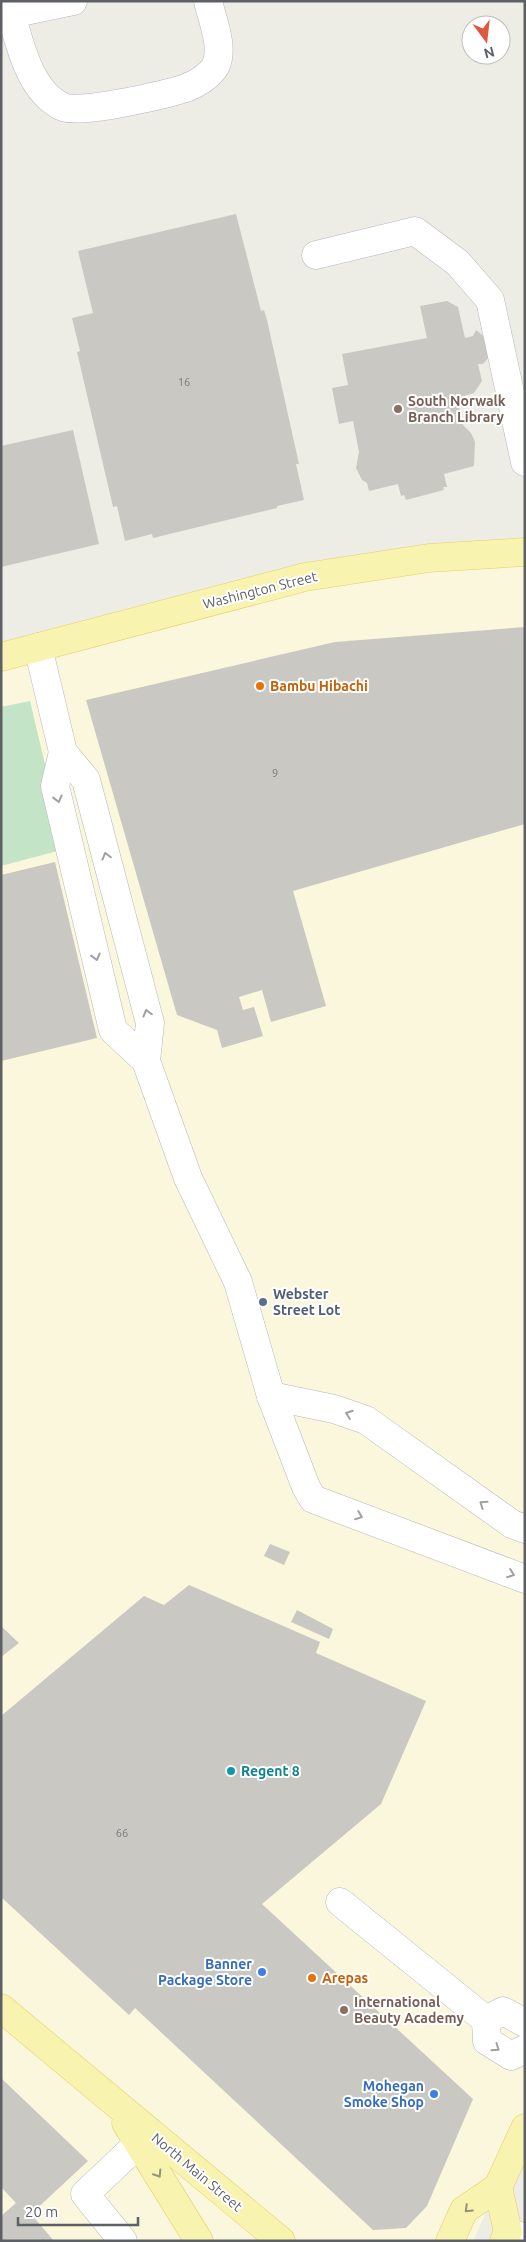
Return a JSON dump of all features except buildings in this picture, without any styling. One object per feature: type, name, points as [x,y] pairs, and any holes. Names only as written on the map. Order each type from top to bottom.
[{"type":"main road","name":"Washington Street","points":[[1,656],[305,578],[429,558],[525,552]]},
{"type":"main road","name":"North Main Street","points":[[1,2008],[281,2241]]},
{"type":"main road","name":"North Main Street","points":[[114,2103],[199,2241]]},
{"type":"main road","points":[[450,2241],[464,2210],[498,2187],[522,2140]]},
{"type":"main road","points":[[498,2187],[512,2237]]},
{"type":"street","points":[[74,1],[6,15],[28,68],[49,97],[64,108],[93,108],[188,88],[204,79],[216,65],[218,44],[208,1]]},
{"type":"street","points":[[316,255],[415,232],[458,263],[490,300],[525,462]]},
{"type":"street","points":[[38,647],[63,752],[86,780],[150,1024],[146,1061],[188,1178],[238,1282],[271,1396],[306,1487],[313,1499],[525,1579]]},
{"type":"street","points":[[63,752],[55,786],[114,1030],[146,1061]]},
{"type":"street","points":[[271,1396],[334,1409],[366,1420],[512,1524],[525,1529]]},
{"type":"street","points":[[340,1902],[486,2020],[487,2041],[511,2056],[525,2049]]},
{"type":"street","points":[[486,2020],[503,2011],[525,2023]]},
{"type":"street","points":[[123,2241],[85,2194],[139,2143]]},
{"type":"shaded area","points":[[525,552],[525,2128],[473,2241],[1,2241],[1,657],[305,577]]},
{"type":"green space","points":[[30,701],[65,849],[1,866],[1,707]]},
{"type":"place","name":"South Norwalk Branch Library","points":[[398,409]]},
{"type":"place","name":"Bambu Hibachi","points":[[260,686]]},
{"type":"place","name":"Webster Street Lot","points":[[263,1302]]},
{"type":"place","name":"Regent 8","points":[[231,1771]]},
{"type":"place","name":"Banner Package Store","points":[[262,1972]]},
{"type":"place","name":"Arepas","points":[[312,1978]]},
{"type":"place","name":"International Beauty Academy","points":[[344,2010]]},
{"type":"place","name":"Mohegan Smoke Shop","points":[[434,2094]]}]
